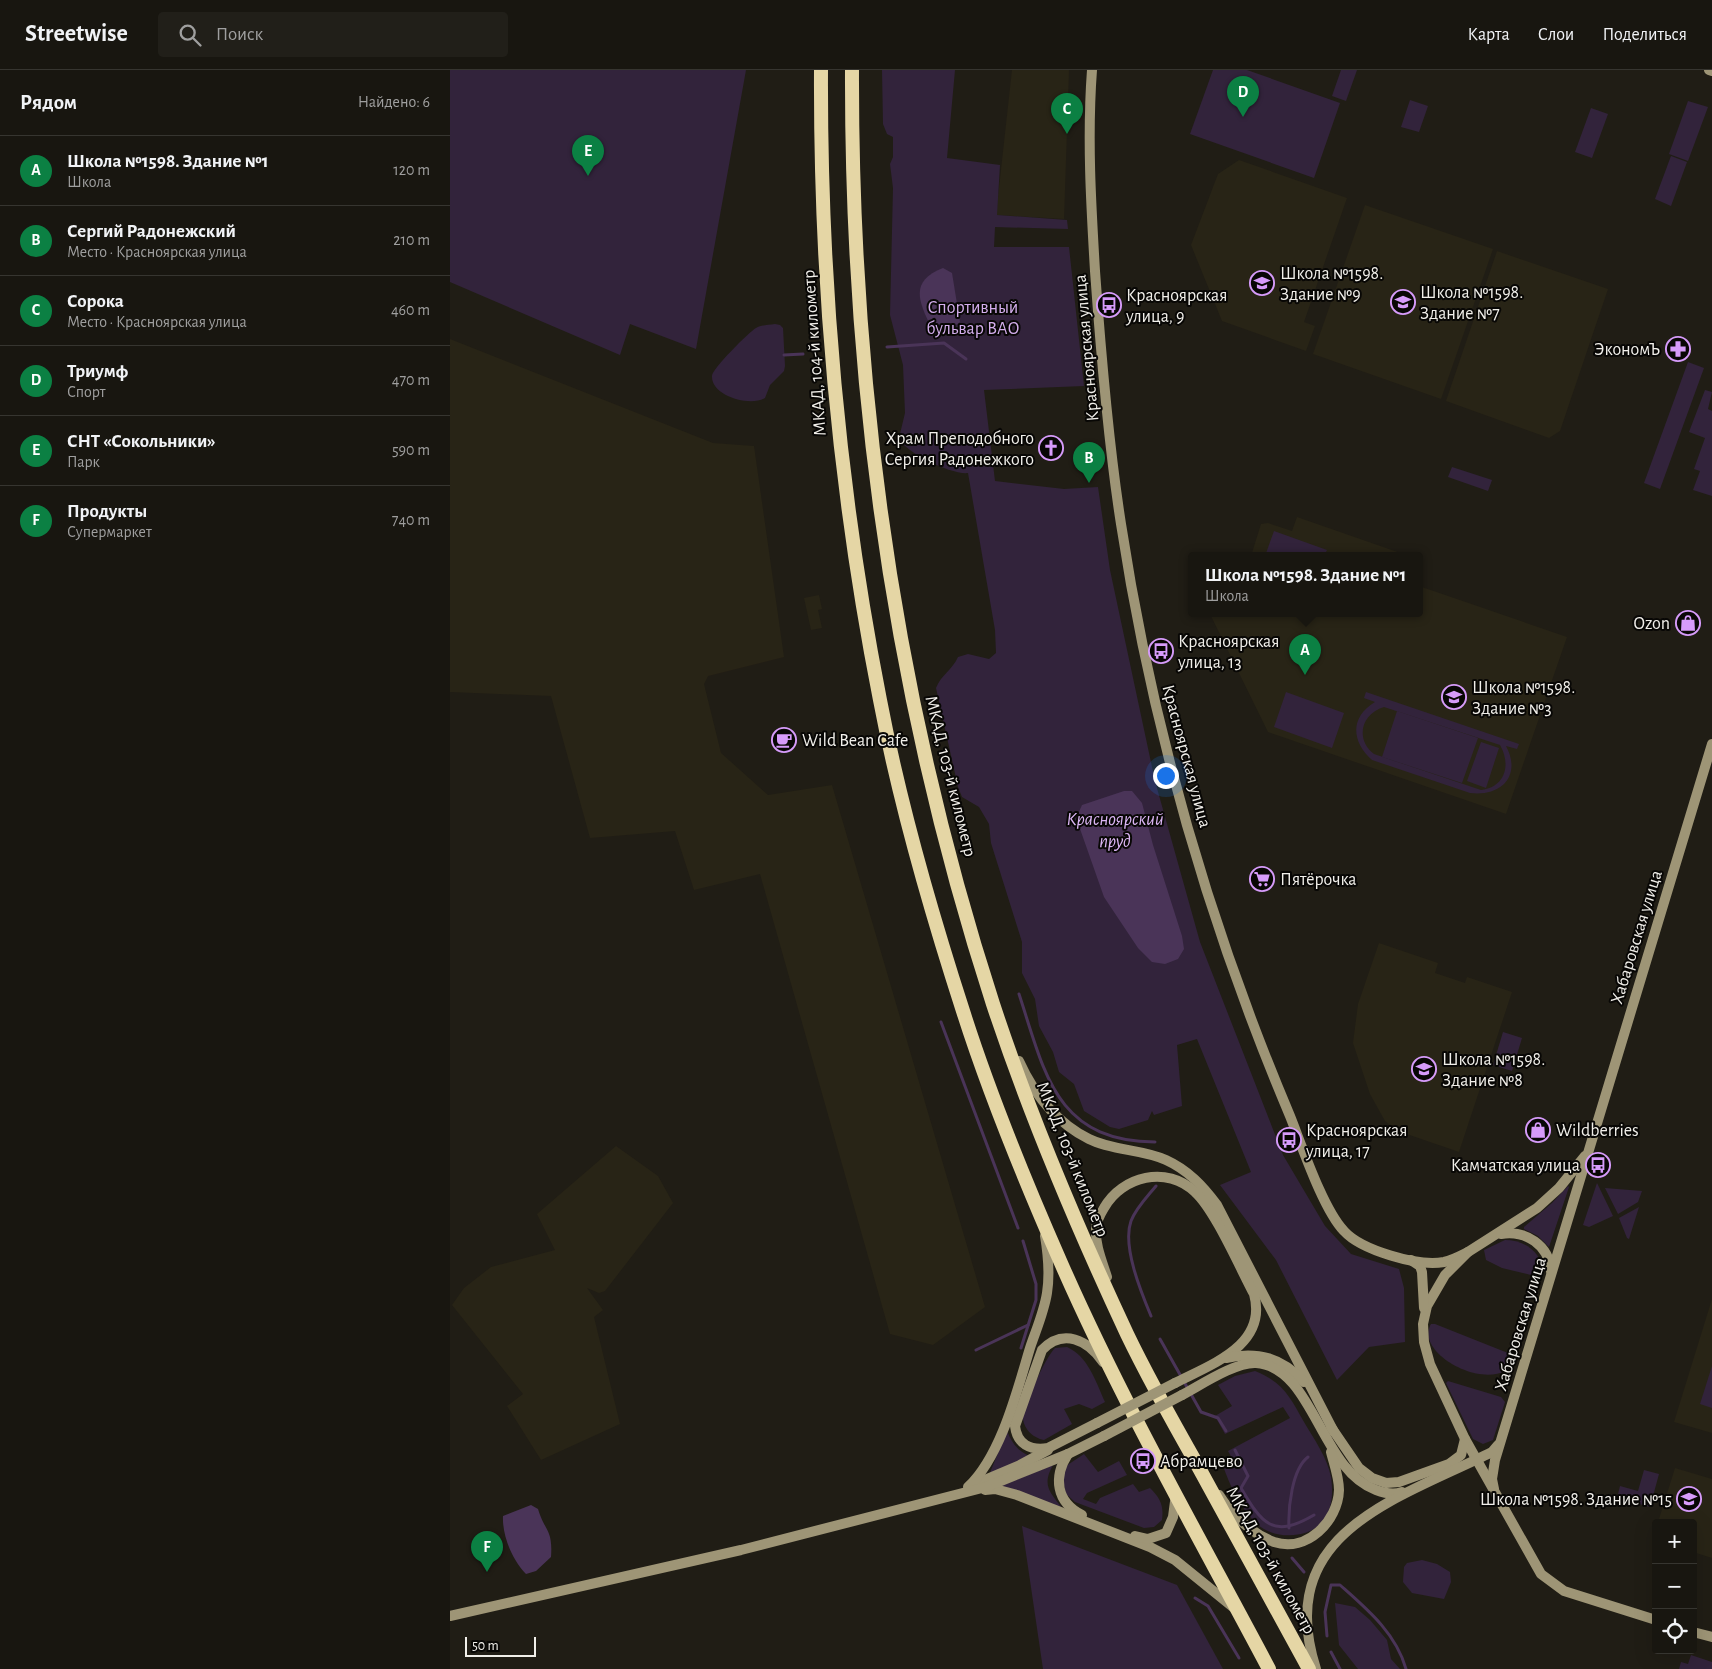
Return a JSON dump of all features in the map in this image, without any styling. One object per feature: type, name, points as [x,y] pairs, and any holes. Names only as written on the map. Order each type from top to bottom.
[{"type":"highway","name":"МКАД, 104-й километр","points":[[821,70],[824,228],[831,357],[841,454],[867,631],[881,705],[907,815],[956,987],[997,1107],[1042,1217]]},
{"type":"highway","name":"МКАД, 103-й километр","points":[[852,70],[855,217],[862,355],[872,451],[898,626],[930,780],[993,1004],[1058,1174],[1128,1336],[1309,1669]]},
{"type":"highway","points":[[1042,1217],[1100,1350],[1269,1669]]},
{"type":"main road","name":"Красноярская улица","points":[[1092,70],[1090,106],[1093,235],[1100,340],[1121,523],[1139,623],[1173,774],[1203,876],[1250,1018],[1329,1207],[1343,1230],[1357,1242],[1372,1249],[1408,1259],[1434,1263],[1444,1262],[1468,1252]]},
{"type":"main road","name":"Хабаровская улица","points":[[1494,1489],[1493,1470],[1502,1438],[1712,744]]},
{"type":"main road","points":[[993,1004],[1029,1082],[1042,1102],[1056,1116],[1089,1139],[1165,1160],[1186,1172],[1204,1188],[1217,1205],[1334,1432]]},
{"type":"main road","name":"Хабаровская улица","points":[[1593,1140],[1580,1162],[1559,1188],[1537,1208],[1468,1252],[1456,1263],[1436,1287],[1424,1316],[1423,1333],[1426,1352],[1465,1439],[1532,1560],[1549,1582],[1579,1597],[1652,1619]]},
{"type":"main road","points":[[1119,1385],[1099,1357],[1088,1346],[1073,1339],[1062,1337],[1050,1341],[1042,1350],[1015,1426],[1016,1436],[1030,1448],[1048,1448],[1220,1360],[1240,1346],[1255,1325],[1258,1308],[1254,1294],[1210,1210],[1196,1192],[1180,1182],[1164,1177],[1134,1181],[1121,1187],[1110,1196],[1095,1228],[1098,1252],[1128,1336]]},
{"type":"main road","points":[[970,1488],[986,1467],[1010,1415],[1042,1313],[1047,1292],[1048,1272],[1042,1217]]},
{"type":"main road","points":[[1493,1237],[1510,1232],[1521,1234],[1536,1242],[1549,1259],[1550,1279]]},
{"type":"main road","points":[[1408,1259],[1420,1266],[1422,1272],[1424,1316]]},
{"type":"main road","points":[[1220,1360],[1245,1354],[1259,1354],[1275,1359],[1290,1368],[1304,1382],[1334,1432],[1359,1468],[1372,1478],[1386,1482],[1398,1482],[1449,1464],[1461,1455],[1465,1439]]},
{"type":"main road","points":[[970,1488],[997,1483],[1068,1454],[1182,1395],[1242,1366],[1255,1363],[1268,1366],[1283,1374],[1293,1385],[1328,1444],[1353,1477],[1369,1487],[1384,1493],[1398,1493],[1412,1488],[1492,1452],[1502,1438]]},
{"type":"main road","points":[[1175,1425],[1221,1498],[1241,1520],[1259,1535],[1276,1542],[1304,1541],[1327,1524],[1335,1512],[1339,1488],[1328,1444]]},
{"type":"main road","points":[[450,1616],[759,1545],[944,1497],[970,1488],[1036,1458],[1061,1441]]},
{"type":"main road","points":[[1068,1454],[1058,1475],[1062,1497],[1069,1507],[1080,1514],[1137,1537],[1148,1539],[1166,1533],[1173,1517],[1176,1493]]},
{"type":"main road","points":[[970,1488],[995,1489],[1016,1495],[1150,1547],[1175,1560],[1239,1612]]},
{"type":"main road","points":[[1316,1669],[1309,1648],[1306,1625],[1314,1580],[1322,1560],[1333,1543],[1347,1529],[1412,1488]]},
{"type":"main road","points":[[1697,1633],[1712,1637]]},
{"type":"shaded area","points":[[1012,70],[1069,70],[1064,219],[996,215]]},
{"type":"shaded area","name":"Школа №1598. Здание №9","points":[[1239,160],[1347,198],[1304,322],[1315,326],[1306,351],[1222,321],[1191,245],[1218,174]]},
{"type":"shaded area","name":"Школа №1598. Здание №7","points":[[1365,205],[1493,249],[1441,399],[1313,354]]},
{"type":"shaded area","points":[[1497,251],[1608,289],[1560,431],[1549,438],[1446,401]]},
{"type":"shaded area","points":[[450,339],[713,443],[754,446],[784,657],[708,676],[704,684],[721,753],[768,795],[832,785],[985,1307],[933,1345],[890,1334],[760,874],[694,890],[675,831],[590,838],[551,696],[450,692]]},
{"type":"shaded area","points":[[1297,517],[1398,552],[1252,552],[1261,524],[1268,523],[1292,531]]},
{"type":"shaded area","name":"Школа №1598. Здание №3","points":[[1423,587],[1567,637],[1506,814],[1268,732],[1211,617],[1423,617]]},
{"type":"shaded area","points":[[819,595],[822,609],[818,610],[822,628],[811,630],[804,598]]},
{"type":"shaded area","name":"Школа №1598. Здание №8","points":[[1379,943],[1438,963],[1435,973],[1465,983],[1467,977],[1512,992],[1459,1152],[1398,1131],[1385,1121],[1370,1094],[1353,1043],[1358,1004]]},
{"type":"shaded area","points":[[616,1146],[658,1176],[673,1203],[605,1291],[599,1293],[587,1288],[603,1310],[594,1317],[620,1424],[541,1460],[507,1406],[523,1394],[452,1305],[464,1288],[491,1267],[555,1250],[537,1214]]},
{"type":"shaded area","points":[[1712,1299],[1712,1433],[1674,1422]]},
{"type":"shaded area","name":"Школа №1598. Здание №15","points":[[1675,1468],[1712,1479],[1712,1558],[1697,1553],[1697,1519],[1659,1519]]},
{"type":"green space","points":[[450,70],[746,70],[696,349],[630,324],[620,355],[450,282]]},
{"type":"green space","name":"Спортивный бульвар ВАО","points":[[882,70],[955,70],[947,158],[1000,165],[997,215],[1067,220],[1068,229],[995,227],[994,247],[1069,247],[1084,386],[984,390],[995,481],[1064,489],[1098,487],[1110,570],[1155,781],[1200,942],[1283,1155],[1325,1226],[1351,1254],[1399,1269],[1404,1288],[1405,1342],[1369,1347],[1337,1380],[1276,1260],[1220,1185],[1251,1172],[1197,1039],[1177,1045],[1182,1106],[1154,1115],[1152,1111],[1148,1120],[1119,1129],[1110,1127],[1084,1111],[1074,1084],[1059,1072],[1053,1052],[1039,1026],[1035,999],[1022,973],[1022,942],[991,843],[989,824],[979,807],[962,797],[958,787],[936,688],[958,657],[968,654],[989,659],[996,653],[995,630],[968,473],[961,473],[930,462],[910,450],[899,438],[905,413],[903,365],[890,315],[893,188],[890,164],[893,157],[893,137],[887,134],[883,124]]},
{"type":"green space","points":[[1213,70],[1247,70],[1340,103],[1314,178],[1190,134]]},
{"type":"green space","points":[[1341,70],[1357,70],[1346,101],[1332,96]]},
{"type":"green space","points":[[1410,100],[1428,106],[1419,132],[1401,127]]},
{"type":"green space","points":[[1688,101],[1708,107],[1688,161],[1669,154]]},
{"type":"green space","points":[[1591,108],[1608,114],[1592,158],[1575,152]]},
{"type":"green space","points":[[1671,156],[1687,162],[1671,206],[1655,199]]},
{"type":"green space","points":[[775,324],[783,328],[785,366],[784,371],[770,385],[765,398],[750,401],[732,398],[724,394],[713,383],[712,376],[714,372],[724,359],[752,331],[762,326]]},
{"type":"green space","points":[[1688,362],[1704,368],[1660,489],[1644,483]]},
{"type":"green space","points":[[1705,390],[1712,392],[1708,409],[1712,411],[1712,496],[1693,490],[1700,471],[1694,469],[1705,438],[1689,432]]},
{"type":"green space","points":[[1452,467],[1492,480],[1488,491],[1448,477]]},
{"type":"green space","points":[[1274,531],[1327,550],[1326,552],[1266,552]]},
{"type":"green space","points":[[1286,692],[1344,713],[1332,748],[1274,727]]},
{"type":"green space","points":[[1366,692],[1519,744],[1517,749],[1506,746],[1510,757],[1510,775],[1506,782],[1491,792],[1470,793],[1372,760],[1360,745],[1356,730],[1361,715],[1375,702],[1364,698]],"holes":[[[1384,707],[1500,745],[1505,760],[1504,774],[1496,784],[1481,790],[1374,754],[1364,741],[1363,728],[1370,715]]]},
{"type":"green space","points":[[1397,711],[1478,738],[1462,783],[1382,757]]},
{"type":"green space","points":[[1481,742],[1499,748],[1486,788],[1467,781]]},
{"type":"green space","points":[[1503,1032],[1522,1038],[1512,1071],[1493,1065]]},
{"type":"green space","points":[[1597,1183],[1613,1216],[1589,1227],[1583,1225]]},
{"type":"green space","points":[[1568,1186],[1549,1247],[1538,1236],[1524,1229],[1524,1227],[1552,1203]]},
{"type":"green space","points":[[1605,1188],[1642,1191],[1638,1202],[1618,1214]]},
{"type":"green space","points":[[1639,1207],[1629,1239],[1619,1218]]},
{"type":"green space","points":[[1505,1240],[1520,1242],[1532,1249],[1540,1260],[1542,1275],[1539,1277],[1502,1268],[1486,1260],[1484,1250]]},
{"type":"green space","points":[[1431,1324],[1518,1357],[1508,1369],[1494,1374],[1477,1374],[1460,1368],[1445,1359],[1434,1348],[1429,1336]]},
{"type":"green space","points":[[1067,1347],[1086,1363],[1095,1378],[1105,1402],[1092,1409],[1079,1404],[1064,1409],[1072,1424],[1044,1440],[1029,1432],[1024,1424],[1023,1415],[1036,1380],[1051,1353],[1055,1348]]},
{"type":"green space","points":[[1712,1366],[1712,1408],[1700,1404]]},
{"type":"green space","points":[[1255,1371],[1265,1375],[1285,1391],[1320,1448],[1331,1477],[1332,1494],[1329,1511],[1317,1527],[1300,1534],[1282,1535],[1273,1533],[1257,1524],[1237,1497],[1223,1466],[1233,1460],[1228,1451],[1290,1418],[1283,1407],[1225,1434],[1215,1416],[1232,1406],[1218,1385],[1235,1376]]},
{"type":"green space","points":[[1448,1381],[1501,1397],[1505,1402],[1493,1440],[1483,1444],[1473,1439],[1446,1383]]},
{"type":"green space","points":[[1007,1431],[1015,1446],[1029,1456],[989,1475]]},
{"type":"green space","points":[[1084,1454],[1098,1472],[1119,1461],[1127,1475],[1087,1493],[1083,1499],[1096,1504],[1100,1498],[1133,1484],[1139,1492],[1150,1488],[1161,1502],[1162,1520],[1154,1527],[1144,1528],[1075,1502],[1065,1493],[1063,1477],[1066,1466]]},
{"type":"green space","points":[[1053,1465],[1048,1478],[1048,1488],[1062,1508],[1000,1486]]},
{"type":"green space","points":[[1644,1470],[1659,1474],[1650,1507],[1617,1498],[1620,1486],[1638,1491]]},
{"type":"green space","points":[[1022,1526],[1177,1585],[1223,1669],[1043,1669]]},
{"type":"green space","points":[[1422,1560],[1437,1564],[1450,1572],[1451,1582],[1444,1599],[1412,1593],[1403,1582],[1404,1567],[1407,1563]]},
{"type":"green space","points":[[1335,1603],[1355,1607],[1370,1620],[1387,1640],[1391,1659],[1400,1669],[1358,1669],[1339,1645]]},
{"type":"green space","points":[[1691,1655],[1712,1662],[1712,1669],[1679,1669],[1681,1662],[1688,1664]]},
{"type":"water","points":[[943,268],[952,273],[960,322],[953,327],[940,329],[931,327],[923,309],[920,293],[925,279]]},
{"type":"water","name":"Красноярский пруд","points":[[1124,791],[1132,791],[1142,803],[1153,845],[1182,936],[1184,949],[1178,959],[1165,964],[1152,962],[1138,948],[1104,897],[1079,826],[1078,814],[1082,805]]},
{"type":"water","points":[[531,1505],[538,1509],[550,1536],[551,1557],[536,1571],[526,1574],[516,1562],[509,1547],[504,1531],[503,1516]]},
{"type":"waterway","points":[[887,347],[944,343],[966,359]]},
{"type":"waterway","points":[[784,355],[803,354]]},
{"type":"waterway","points":[[1019,994],[1047,1075],[1059,1097],[1075,1116],[1095,1130],[1122,1139],[1155,1142]]},
{"type":"waterway","points":[[941,1022],[1018,1228]]},
{"type":"waterway","points":[[1151,1316],[1134,1269],[1129,1243],[1129,1231],[1131,1221],[1136,1212],[1156,1186]]},
{"type":"waterway","points":[[1021,1348],[1036,1300],[1036,1284],[1023,1241]]},
{"type":"waterway","points":[[976,1350],[1028,1325]]},
{"type":"waterway","points":[[1160,1339],[1201,1412],[1218,1418],[1226,1431]]},
{"type":"waterway","points":[[1235,1450],[1248,1476],[1241,1488],[1263,1519],[1270,1524],[1288,1526],[1314,1515]]},
{"type":"waterway","points":[[1289,1528],[1292,1490],[1298,1470],[1308,1457]]},
{"type":"waterway","points":[[1292,1558],[1304,1572]]},
{"type":"waterway","points":[[1327,1636],[1325,1612],[1331,1585],[1340,1585],[1388,1633],[1406,1669]]},
{"type":"waterway","points":[[1195,1598],[1208,1606],[1239,1658]]},
{"type":"waterway","points":[[1331,1652],[1340,1669]]},
{"type":"place","name":"Триумф","points":[[1243,117]]},
{"type":"place","name":"Сорока","points":[[1067,134]]},
{"type":"place","name":"СНТ «Сокольники»","points":[[588,176]]},
{"type":"place","name":"Школа №1598. Здание №9","points":[[1262,283]]},
{"type":"place","name":"Школа №1598. Здание №7","points":[[1403,302]]},
{"type":"place","name":"Красноярская улица, 9","points":[[1109,305]]},
{"type":"place","name":"ЭкономЪ","points":[[1678,349]]},
{"type":"place","name":"Храм Преподобного Сергия Радонежкого","points":[[1051,448]]},
{"type":"place","name":"Сергий Радонежский","points":[[1089,483]]},
{"type":"place","name":"Ozon","points":[[1688,623]]},
{"type":"place","name":"Красноярская улица, 13","points":[[1161,651]]},
{"type":"place","name":"Школа №1598. Здание №1","points":[[1305,675]]},
{"type":"place","name":"Школа №1598. Здание №3","points":[[1454,697]]},
{"type":"place","name":"Wild Bean Cafe","points":[[784,740]]},
{"type":"place","name":"Пятёрочка","points":[[1262,879]]},
{"type":"place","name":"Школа №1598. Здание №8","points":[[1424,1069]]},
{"type":"place","name":"Wildberries","points":[[1538,1130]]},
{"type":"place","name":"Красноярская улица, 17","points":[[1289,1140]]},
{"type":"place","name":"Камчатская улица","points":[[1598,1165]]},
{"type":"place","name":"Абрамцево","points":[[1143,1461]]},
{"type":"place","name":"Школа №1598. Здание №15","points":[[1689,1499]]},
{"type":"place","name":"Продукты","points":[[487,1572]]}]
